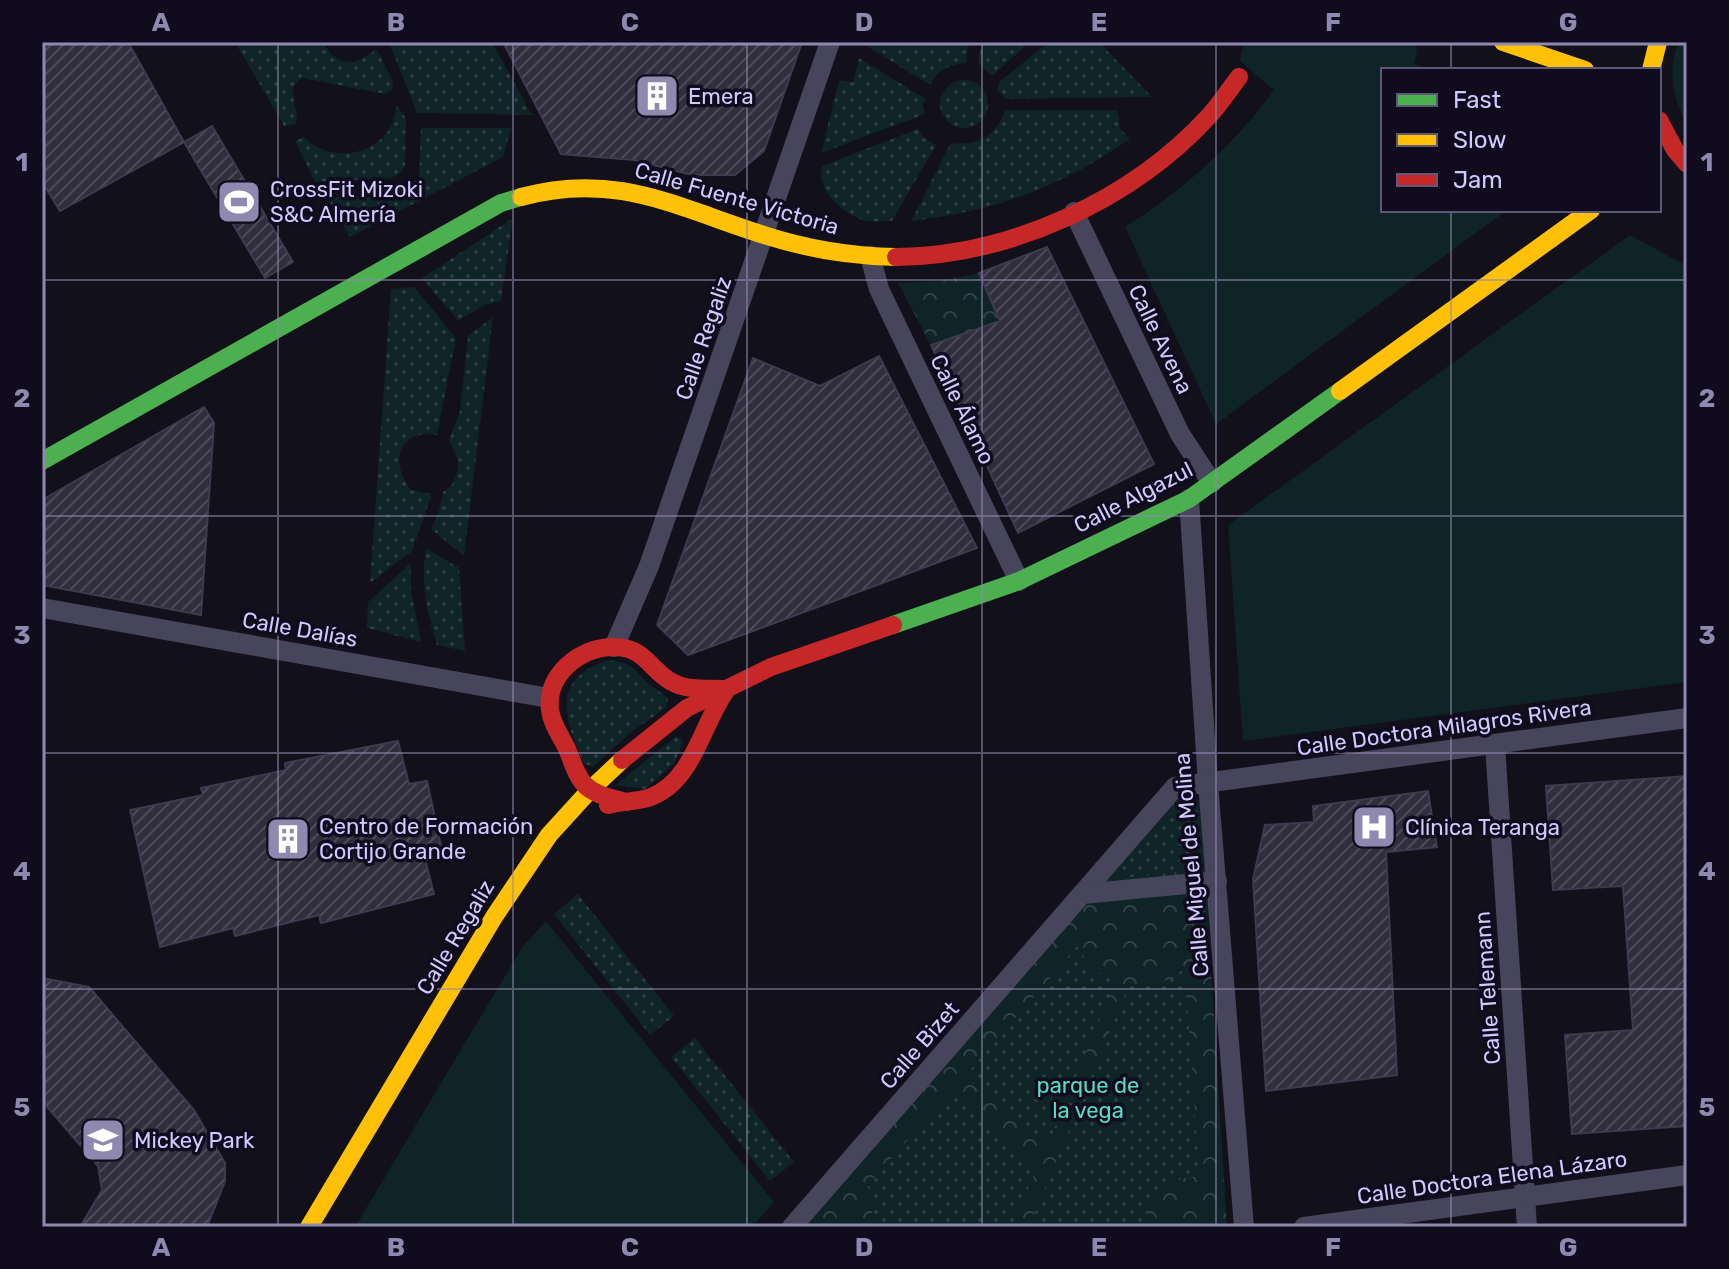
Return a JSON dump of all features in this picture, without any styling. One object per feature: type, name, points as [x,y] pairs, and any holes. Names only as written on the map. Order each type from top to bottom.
[{"type":"street","name":"Calle Regaliz","points":[[614,647],[649,566],[830,42]]},
{"type":"street","points":[[1503,42],[1579,68]]},
{"type":"street","points":[[1652,68],[1658,42]]},
{"type":"street","name":"Calle Fuente Victoria","points":[[42,461],[501,203],[537,190],[592,185],[639,191],[764,235],[837,254],[922,256],[980,246],[1034,229],[1118,190],[1168,154],[1207,118],[1239,77]]},
{"type":"street","points":[[1661,127],[1687,166],[1663,169]]},
{"type":"street","name":"Calle Avena","points":[[1074,212],[1180,434],[1212,483]]},
{"type":"street","name":"Calle Algazul","points":[[687,708],[771,667],[1019,581],[1189,499],[1588,212]]},
{"type":"street","name":"Calle Álamo","points":[[870,256],[879,289],[1019,581]]},
{"type":"street","name":"Calle Miguel de Molina","points":[[1189,499],[1208,783],[1244,1227]]},
{"type":"street","name":"Calle Dalías","points":[[42,608],[549,698]]},
{"type":"street","points":[[626,802],[590,790],[580,780],[568,747],[557,732],[549,698],[553,683],[566,664],[586,652],[614,647],[649,659],[687,708],[696,723],[698,738]]},
{"type":"street","points":[[664,678],[693,688],[728,689]]},
{"type":"street","points":[[575,765],[564,817],[656,795],[674,782],[687,767],[714,706],[728,689]]},
{"type":"street","name":"Calle Regaliz","points":[[309,1227],[494,917],[549,835],[590,790],[636,747],[687,708]]},
{"type":"street","name":"Calle Doctora Milagros Rivera","points":[[1208,783],[1687,718]]},
{"type":"street","name":"Calle Telemann","points":[[1495,745],[1527,1227]]},
{"type":"street","name":"Calle Bizet","points":[[792,1227],[1175,787],[1208,783]]},
{"type":"street","points":[[1082,894],[1217,881]]},
{"type":"street","name":"Calle Doctora Elena Lázaro","points":[[1304,1227],[1687,1175]]},
{"type":"green space","points":[[235,42],[323,42],[333,55],[348,62],[360,60],[377,49],[393,82],[392,90],[385,94],[302,78],[293,94],[296,124],[284,126]]},
{"type":"green space","points":[[389,42],[492,42],[532,115],[417,113]]},
{"type":"green space","points":[[860,42],[969,42],[966,63],[945,69],[930,85]]},
{"type":"green space","points":[[982,42],[1030,42],[992,76],[978,63]]},
{"type":"green space","points":[[1049,42],[1099,42],[1152,97],[1006,99],[997,91],[999,82]]},
{"type":"green space","points":[[1244,42],[1412,42],[1417,49],[1414,64],[1427,68],[1381,68],[1381,212],[1504,212],[1216,424],[1125,227],[1206,166],[1242,130],[1274,90],[1240,61]]},
{"type":"green space","points":[[1679,42],[1687,42],[1687,122],[1673,83],[1673,62]]},
{"type":"green space","points":[[859,58],[926,99],[922,106],[925,114],[821,153],[839,80],[853,82]]},
{"type":"green space","points":[[964,80],[973,81],[981,87],[987,95],[987,113],[981,121],[973,127],[964,128],[955,127],[947,121],[941,113],[940,104],[941,95],[947,87],[955,81]]},
{"type":"green space","points":[[397,106],[406,118],[405,166],[399,174],[391,178],[315,182],[295,141],[304,137],[333,152],[366,149],[388,132]]},
{"type":"green space","points":[[1005,110],[1117,110],[1121,130],[1130,139],[1077,171],[1026,195],[972,211],[911,221],[951,143],[969,143],[985,137],[997,127]]},
{"type":"green space","points":[[421,128],[511,128],[503,157],[350,237],[327,198],[388,192],[410,184],[419,177]]},
{"type":"green space","points":[[918,129],[924,138],[936,145],[892,221],[860,219],[831,198],[823,183],[822,166]]},
{"type":"green space","points":[[513,218],[501,301],[485,305],[458,321],[422,278]]},
{"type":"green space","points":[[1630,235],[1687,266],[1687,682],[1243,741],[1228,525]]},
{"type":"green space","points":[[979,273],[1000,321],[931,345],[898,283],[943,281]]},
{"type":"green space","points":[[414,287],[456,338],[437,435],[413,437],[406,442],[399,459],[400,469],[411,490],[432,494],[412,551],[370,583],[391,289]]},
{"type":"green space","points":[[493,317],[464,556],[431,529],[443,492],[452,485],[458,470],[458,460],[449,440],[460,411],[468,336]]},
{"type":"green space","points":[[426,548],[459,568],[465,651],[437,645],[426,596]]},
{"type":"green space","points":[[411,563],[411,590],[421,642],[367,628],[368,602]]},
{"type":"green space","points":[[607,660],[630,666],[668,699],[666,708],[630,733],[593,767],[583,763],[571,731],[566,702],[576,679]]},
{"type":"green space","points":[[675,737],[683,742],[674,764],[645,789],[616,785]]},
{"type":"green space","name":"parque de la vega","points":[[1181,793],[1196,797],[1201,805],[1227,1227],[801,1227]]},
{"type":"green space","points":[[1188,798],[1202,809],[1202,856],[1188,871],[1123,878],[1114,869],[1173,800]]},
{"type":"green space","points":[[578,894],[674,1016],[650,1035],[554,914]]},
{"type":"green space","points":[[546,921],[774,1202],[752,1227],[355,1227],[523,946]]},
{"type":"green space","points":[[1079,944],[1092,967],[1116,981],[1052,1134],[1036,1141],[965,1076]]},
{"type":"green space","points":[[1185,967],[1199,1176],[1177,1180],[1161,1190],[1150,1205],[1144,1227],[1029,1227],[1129,985],[1170,980]]},
{"type":"green space","points":[[695,1038],[794,1162],[770,1181],[671,1057]]},
{"type":"green space","points":[[947,1095],[957,1095],[1031,1165],[1033,1177],[1012,1227],[874,1227],[872,1198],[867,1186]]},
{"type":"building","points":[[42,42],[128,42],[184,142],[60,211],[42,182]]},
{"type":"building","name":"Emera","points":[[503,42],[802,42],[764,151],[735,175],[692,175],[634,160],[561,154]]},
{"type":"building","name":"CrossFit Mizoki S&C Almería","points":[[212,126],[293,262],[265,278],[184,142]]},
{"type":"building","points":[[1047,247],[1154,464],[1018,533],[931,345],[1000,321],[979,273]]},
{"type":"building","points":[[879,356],[977,548],[688,655],[657,625],[753,358],[820,386]]},
{"type":"building","points":[[204,407],[214,423],[201,615],[42,585],[42,500]]},
{"type":"building","name":"Centro de Formación Cortijo Grande","points":[[398,741],[409,784],[427,781],[442,850],[424,855],[434,894],[321,923],[319,915],[235,936],[233,928],[160,947],[130,810],[203,795],[201,788],[286,770],[285,763]]},
{"type":"building","points":[[1687,776],[1687,1126],[1572,1134],[1565,1035],[1633,1030],[1623,886],[1553,890],[1546,786]]},
{"type":"building","points":[[1428,791],[1437,847],[1386,852],[1397,1075],[1266,1091],[1253,879],[1265,825],[1314,822],[1313,806]]},
{"type":"building","points":[[42,978],[89,987],[194,1110],[225,1163],[225,1181],[207,1227],[80,1227],[102,1190],[98,1166],[42,1101]]},
{"type":"traffic: fast","points":[[42,461],[501,203],[521,197]]},
{"type":"traffic: fast","points":[[893,625],[1019,581],[1189,499],[1340,391]]},
{"type":"traffic: slow","points":[[1503,42],[1579,68]]},
{"type":"traffic: slow","points":[[1652,68],[1658,42]]},
{"type":"traffic: slow","points":[[521,197],[555,190],[616,190],[673,204],[796,244],[846,253],[896,257]]},
{"type":"traffic: slow","points":[[1340,391],[1588,212]]},
{"type":"traffic: slow","points":[[309,1227],[494,917],[549,835],[622,760]]},
{"type":"traffic: jam","points":[[896,257],[939,254],[982,246],[1066,218],[1144,173],[1178,146],[1209,116],[1239,77]]},
{"type":"traffic: jam","points":[[1661,124],[1675,150],[1687,164]]},
{"type":"traffic: jam","points":[[622,760],[687,708],[771,667],[893,625]]},
{"type":"traffic: jam","points":[[626,802],[595,792],[577,774],[550,710],[550,697],[559,675],[587,653],[611,647],[623,648],[639,654],[664,677],[678,685],[726,689]]},
{"type":"traffic: jam","points":[[608,805],[651,797],[677,778],[695,751],[725,692]]},
{"type":"place","name":"Emera","points":[[657,96]]},
{"type":"place","name":"CrossFit Mizoki S&C Almería","points":[[239,202]]},
{"type":"place","name":"Clínica Teranga","points":[[1374,827]]},
{"type":"place","name":"Centro de Formación Cortijo Grande","points":[[288,839]]},
{"type":"place","name":"Mickey Park","points":[[103,1140]]}]
